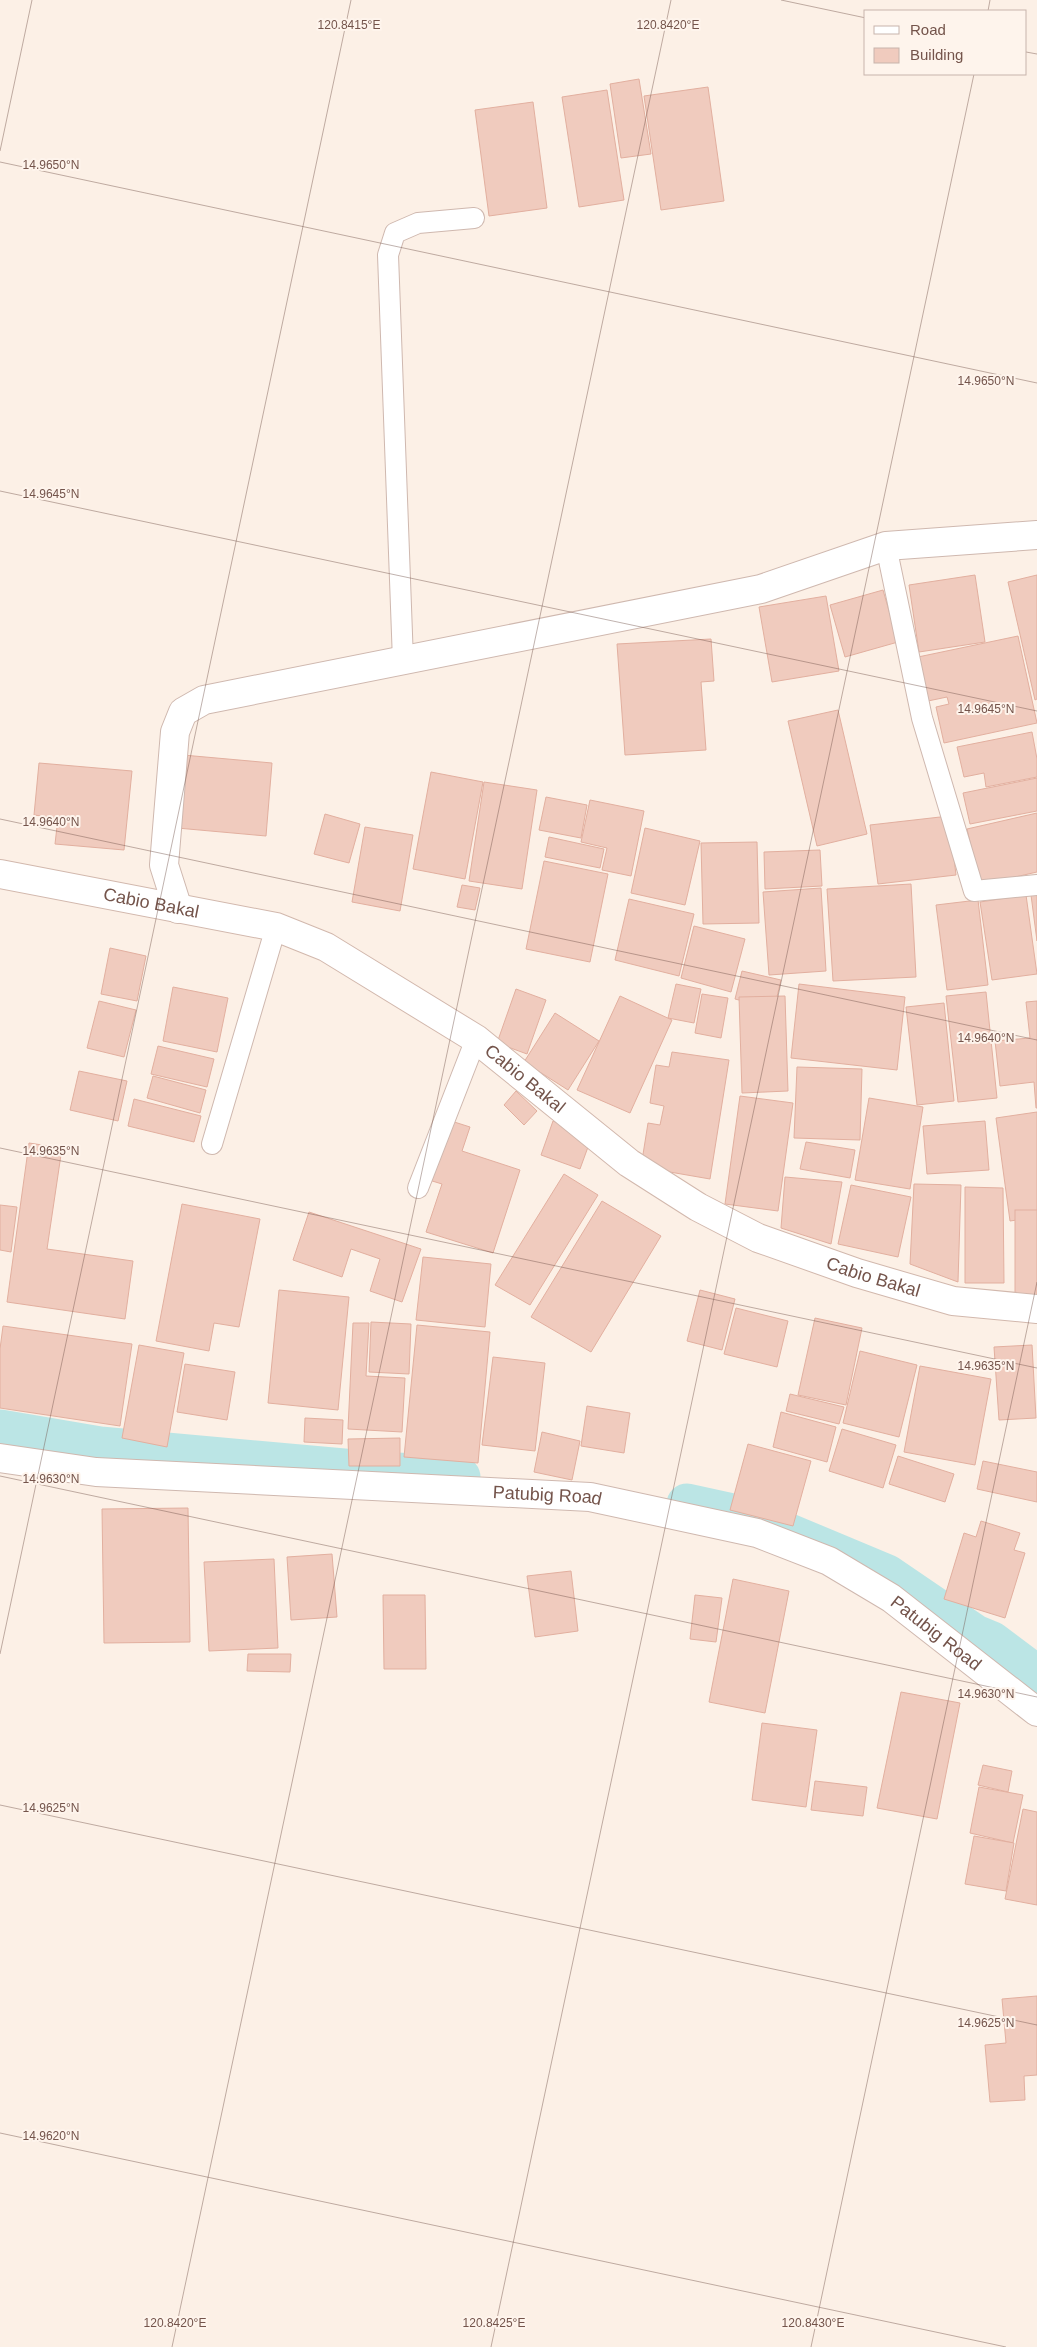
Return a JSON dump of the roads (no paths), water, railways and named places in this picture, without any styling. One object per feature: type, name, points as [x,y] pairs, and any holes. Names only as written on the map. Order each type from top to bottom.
[{"type":"street","points":[[178,909],[164,865],[175,732],[183,712],[204,700],[762,589],[886,546],[1037,535]]},
{"type":"street","name":"Cabio Bakal","points":[[0,874],[276,927],[326,947],[476,1039],[629,1163],[698,1207],[758,1238],[857,1273],[953,1301],[1037,1309]]},
{"type":"street","name":"Patubig Road","points":[[0,1458],[96,1472],[590,1497],[757,1533],[829,1561],[891,1598],[1037,1712]]},
{"type":"lane","points":[[403,660],[388,255],[394,233],[418,223],[474,218]]},
{"type":"lane","points":[[886,546],[922,718],[974,891],[1037,885]]},
{"type":"lane","points":[[212,1144],[276,927]]},
{"type":"lane","points":[[418,1188],[476,1039]]},
{"type":"waterway","points":[[0,1430],[100,1447],[366,1471],[460,1477]]},
{"type":"waterway","points":[[687,1504],[751,1518],[887,1575],[975,1635],[992,1642],[1037,1676]]}]
